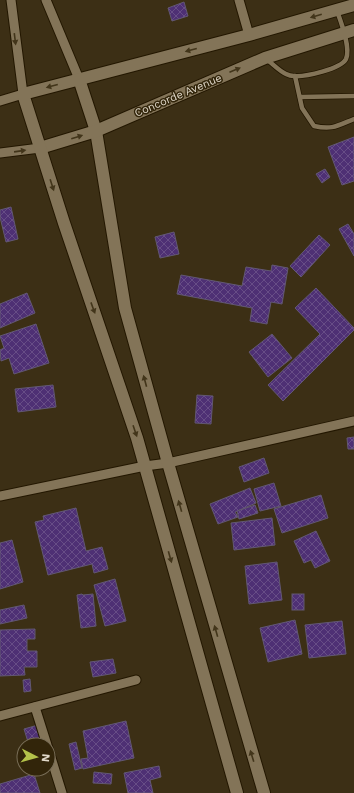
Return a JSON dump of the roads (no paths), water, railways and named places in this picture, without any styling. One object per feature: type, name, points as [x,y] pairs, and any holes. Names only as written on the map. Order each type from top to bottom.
[{"type":"street","points":[[11,0],[23,94],[64,223],[137,438],[237,793]]},
{"type":"street","points":[[46,0],[79,79],[96,131],[125,308],[168,463],[264,793]]},
{"type":"street","points":[[239,0],[249,35]]},
{"type":"street","points":[[0,101],[249,35],[354,5]]},
{"type":"street","name":"Concorde Avenue","points":[[0,154],[40,148],[96,131],[265,58],[349,31]]},
{"type":"street","points":[[0,496],[145,466],[168,463],[354,421]]},
{"type":"street","points":[[0,716],[136,680]]},
{"type":"street","points":[[35,707],[45,737]]},
{"type":"street","points":[[56,773],[62,793]]},
{"type":"lane","points":[[265,58],[284,73],[295,76],[312,74],[340,64],[346,59],[349,31],[337,10]]},
{"type":"lane","points":[[295,76],[302,108],[314,126],[332,128],[354,119]]},
{"type":"lane","points":[[300,97],[354,96]]}]
